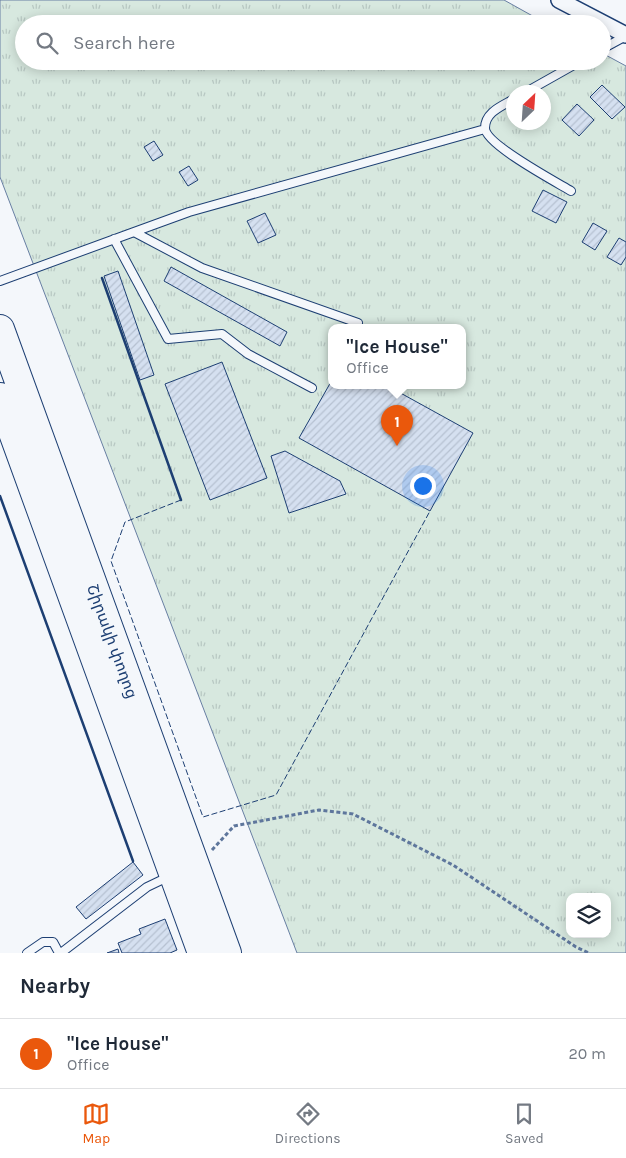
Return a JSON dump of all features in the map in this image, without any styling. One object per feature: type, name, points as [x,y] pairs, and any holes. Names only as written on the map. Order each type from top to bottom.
[{"type":"highway","name":"Շիրակի փողոց","points":[[0,329],[185,872],[202,953]]},
{"type":"highway","name":"Շիրակի փողոց","points":[[0,397],[185,872],[227,953]]},
{"type":"street","points":[[560,0],[588,15]]},
{"type":"street","points":[[611,27],[626,35]]},
{"type":"lane","points":[[611,44],[626,35]]},
{"type":"lane","points":[[538,85],[565,70]]},
{"type":"lane","points":[[506,104],[488,116],[485,129],[488,137],[503,150],[572,191]]},
{"type":"lane","points":[[0,281],[189,212],[485,129]]},
{"type":"lane","points":[[134,232],[202,268],[358,323]]},
{"type":"lane","points":[[114,239],[168,339],[222,334],[248,354],[312,388]]},
{"type":"lane","points":[[27,953],[43,942],[53,942],[60,953],[147,888],[185,872]]},
{"type":"path","points":[[185,872],[234,826],[319,810],[353,814],[452,866],[576,947],[589,953]]},
{"type":"green space","points":[[0,0],[504,0],[531,15],[15,15],[15,70],[611,70],[611,58],[626,66],[626,953],[297,953],[0,177]]},
{"type":"building","points":[[602,85],[625,107],[612,119],[590,97]]},
{"type":"building","points":[[577,104],[594,120],[579,136],[562,120]]},
{"type":"building","points":[[154,141],[163,155],[153,161],[144,147]]},
{"type":"building","points":[[189,166],[198,180],[188,186],[179,172]]},
{"type":"building","points":[[543,190],[567,202],[556,223],[532,211]]},
{"type":"building","points":[[265,213],[276,235],[258,243],[247,221]]},
{"type":"building","points":[[593,223],[607,231],[595,250],[582,242]]},
{"type":"building","points":[[619,238],[626,242],[626,257],[621,265],[607,257]]},
{"type":"building","points":[[171,267],[287,332],[280,346],[164,281]]},
{"type":"building","points":[[118,271],[154,375],[140,380],[104,276]]},
{"type":"building","points":[[222,362],[267,478],[210,500],[165,384]]},
{"type":"building","points":[[328,387],[328,389],[393,389],[473,433],[430,511],[299,438]]},
{"type":"building","points":[[285,451],[340,481],[346,494],[289,513],[271,456]]},
{"type":"building","points":[[133,862],[143,875],[86,919],[76,907]]},
{"type":"building","points":[[165,919],[177,950],[170,953],[122,953],[118,943],[141,934],[139,929]]},
{"type":"building","points":[[118,949],[119,953],[107,953]]},
{"type":"fence","points":[[181,500],[125,522],[111,561],[203,817],[276,795],[430,511]]},
{"type":"wall","points":[[102,278],[181,500]]},
{"type":"wall","points":[[0,496],[133,861]]},
{"type":"place","name":"\"Ice House\"","points":[[397,446]]}]
